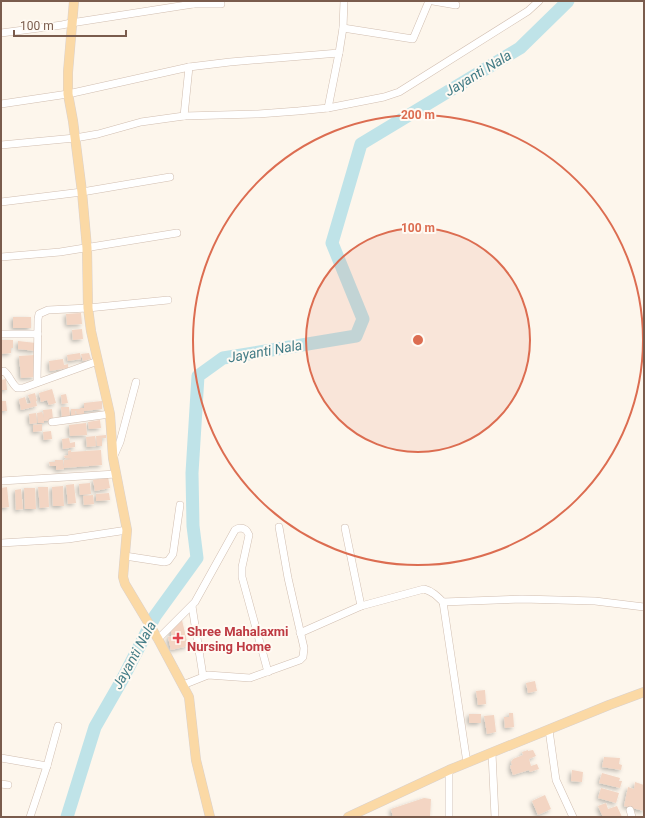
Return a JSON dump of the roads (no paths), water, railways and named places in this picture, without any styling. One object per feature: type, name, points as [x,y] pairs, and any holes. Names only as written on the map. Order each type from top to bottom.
[{"type":"main road","points":[[74,1],[71,23],[68,94],[76,138],[82,192],[87,248],[88,308],[91,331],[110,414],[116,474],[127,530],[123,577],[125,584],[158,639],[189,697],[196,760],[210,817]]},
{"type":"main road","points":[[348,817],[449,770],[644,692]]},
{"type":"street","points":[[328,108],[343,28],[344,1]]},
{"type":"street","points":[[343,28],[413,39],[429,1]]},
{"type":"street","points":[[433,1],[456,5]]},
{"type":"street","points":[[1,145],[76,138],[98,134],[141,122],[184,116],[258,114],[298,111],[328,108],[384,97],[399,92],[528,12],[539,1]]},
{"type":"street","points":[[1,33],[62,25],[194,3],[221,4]]},
{"type":"street","points":[[1,104],[68,94],[189,67],[339,53]]},
{"type":"street","points":[[184,116],[189,67]]},
{"type":"street","points":[[1,202],[82,192],[170,177]]},
{"type":"street","points":[[1,257],[16,257],[87,248],[177,233]]},
{"type":"street","points":[[37,382],[39,314],[42,311],[168,300]]},
{"type":"street","points":[[1,334],[38,334]]},
{"type":"street","points":[[1,372],[4,371],[8,374],[13,384],[17,388],[23,388],[98,361]]},
{"type":"street","points":[[114,458],[120,442],[136,382]]},
{"type":"street","points":[[52,422],[110,414]]},
{"type":"street","points":[[1,481],[116,474]]},
{"type":"street","points":[[125,556],[164,562],[168,561],[173,554],[180,505]]},
{"type":"street","points":[[183,685],[203,676],[214,675],[250,678],[300,660],[303,657],[304,648],[288,578],[279,527]]},
{"type":"street","points":[[158,639],[192,606],[235,530],[244,528],[249,535],[242,567],[242,577],[268,672]]},
{"type":"street","points":[[345,528],[361,606]]},
{"type":"street","points":[[1,544],[68,539],[127,530]]},
{"type":"street","points":[[300,633],[361,606],[424,590],[434,593],[443,602],[467,763]]},
{"type":"street","points":[[443,602],[522,599],[595,601],[644,607]]},
{"type":"street","points":[[192,606],[203,676]]},
{"type":"street","points":[[30,817],[47,766],[58,726]]},
{"type":"street","points":[[549,730],[556,780],[573,817]]},
{"type":"street","points":[[492,753],[495,817]]},
{"type":"street","points":[[1,758],[47,766]]},
{"type":"street","points":[[449,770],[449,817]]},
{"type":"waterway","name":"Jayanti Nala","points":[[67,817],[95,727],[122,680],[155,616],[197,558],[193,526],[192,473],[198,376],[223,358],[356,336],[363,319],[332,243],[361,144],[520,48],[568,1]]},
{"type":"place","name":"Shree Mahalaxmi Nursing Home","points":[[178,638]]}]
